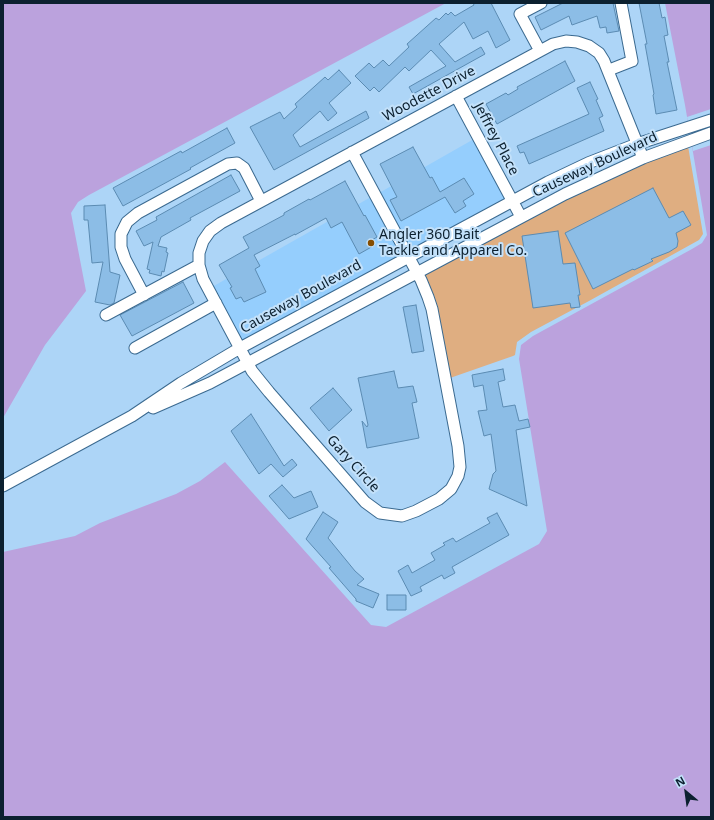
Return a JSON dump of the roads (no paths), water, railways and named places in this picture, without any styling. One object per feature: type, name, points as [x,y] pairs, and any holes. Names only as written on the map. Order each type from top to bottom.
[{"type":"street","points":[[540,51],[520,14],[541,3]]},
{"type":"street","points":[[608,70],[632,61],[621,3]]},
{"type":"street","name":"Woodette Drive","points":[[199,265],[199,253],[203,240],[210,231],[220,223],[553,44],[566,41],[577,42],[589,46],[599,53],[608,70],[643,158]]},
{"type":"street","name":"Jeffrey Place","points":[[456,96],[521,217]]},
{"type":"street","name":"Causeway Boulevard","points":[[3,486],[132,416],[181,383],[240,348],[408,256],[513,201],[588,163],[637,144],[711,120]]},
{"type":"street","name":"Causeway Boulevard","points":[[132,416],[184,395],[248,363],[521,217],[643,158],[711,133]]},
{"type":"street","name":"Gary Circle","points":[[199,265],[203,279],[252,371],[365,502],[380,513],[402,516],[423,508],[439,499],[451,489],[458,476],[460,467],[458,446],[432,309],[417,273],[352,152]]},
{"type":"street","points":[[144,295],[124,259],[120,247],[121,234],[127,222],[138,213],[228,164],[237,163],[244,168],[261,201]]},
{"type":"street","points":[[106,315],[199,265]]},
{"type":"street","points":[[135,348],[216,303]]},
{"type":"place","name":"Angler 360 Bait Tackle and Apparel Co.","points":[[371,243]]}]
